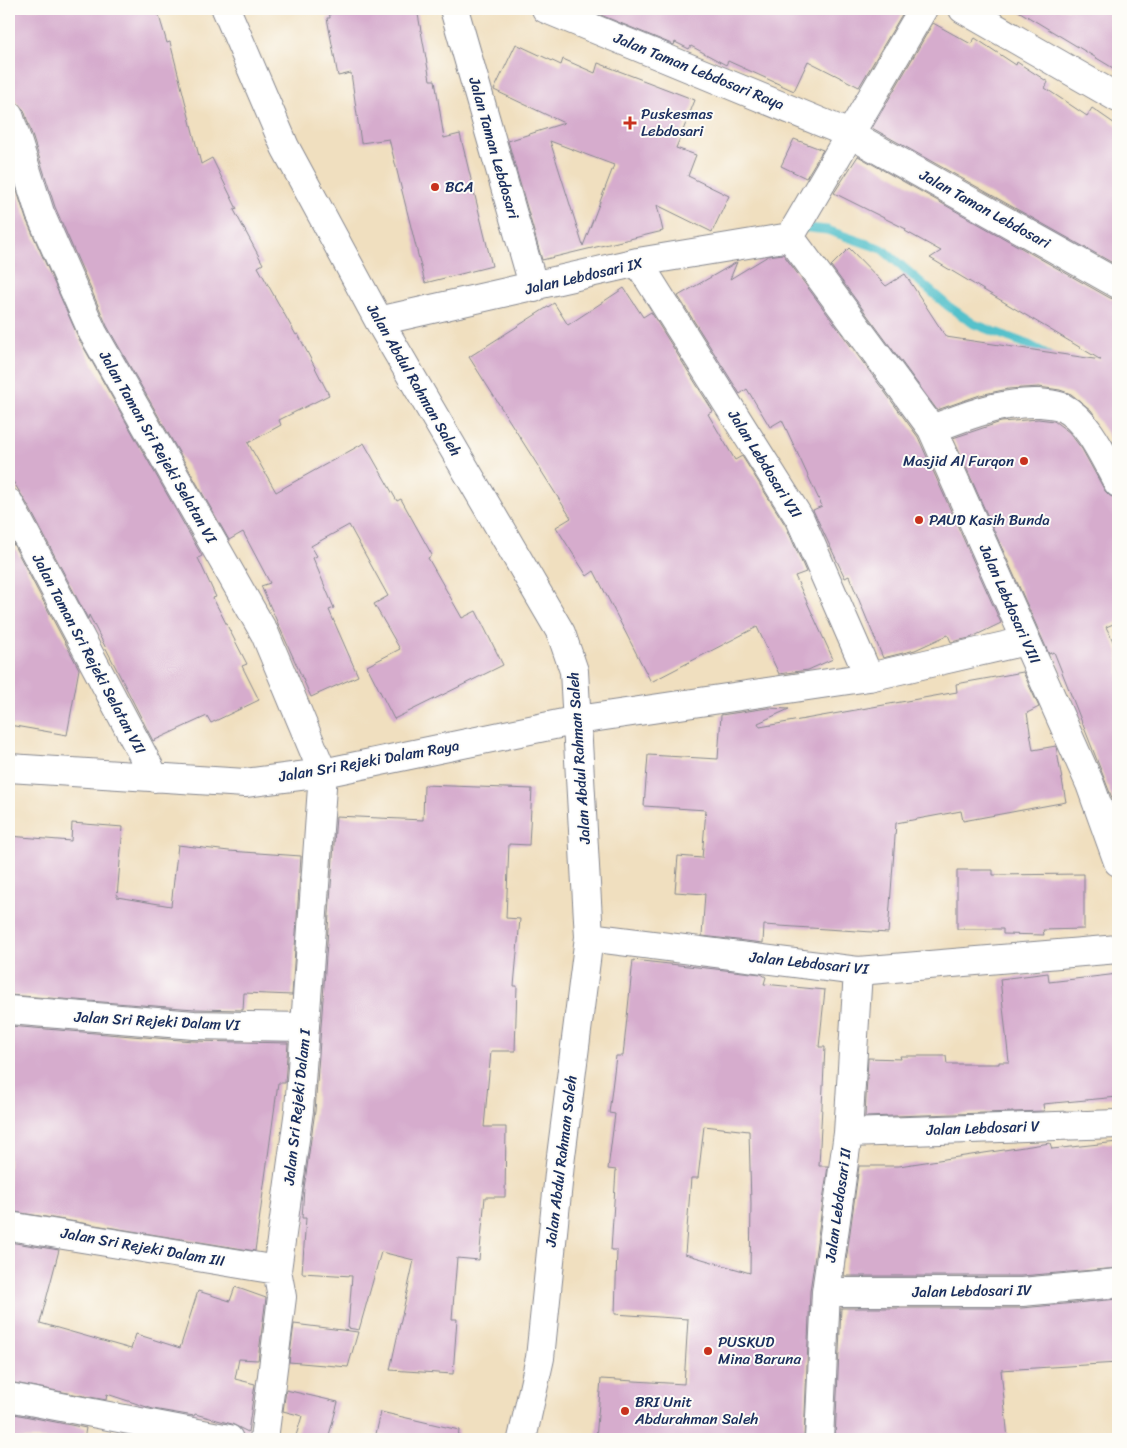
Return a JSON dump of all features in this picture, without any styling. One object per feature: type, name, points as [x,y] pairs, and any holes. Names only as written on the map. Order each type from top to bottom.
[{"type":"street","name":"Jalan Abdul Rahman Saleh","points":[[226,9],[285,147],[379,321],[561,633],[574,671],[589,937],[560,1164],[540,1358],[522,1439]]},
{"type":"street","name":"Jalan Taman Lebdosari","points":[[454,9],[534,288]]},
{"type":"street","name":"Jalan Taman Lebdosari Raya","points":[[546,9],[852,134]]},
{"type":"street","points":[[792,233],[817,194],[923,9]]},
{"type":"street","points":[[963,9],[1118,98]]},
{"type":"street","name":"Jalan Taman Sri Rejeki Selatan VI","points":[[9,115],[40,214],[93,333],[265,634],[323,773]]},
{"type":"street","name":"Jalan Taman Lebdosari","points":[[852,134],[1118,284]]},
{"type":"street","name":"Jalan Lebdosari IX","points":[[379,321],[534,288],[638,262],[792,233]]},
{"type":"street","name":"Jalan Lebdosari VIII","points":[[792,233],[932,428],[1090,784],[1118,862]]},
{"type":"street","name":"Jalan Lebdosari VII","points":[[638,262],[800,519],[869,677]]},
{"type":"street","points":[[932,428],[986,408],[1019,402],[1061,406],[1080,422],[1099,448],[1118,483]]},
{"type":"street","name":"Jalan Taman Sri Rejeki Selatan VII","points":[[11,512],[155,778]]},
{"type":"street","points":[[578,720],[869,677],[1026,641]]},
{"type":"street","name":"Jalan Sri Rejeki Dalam Raya","points":[[9,768],[245,782],[323,773],[578,720]]},
{"type":"street","name":"Jalan Sri Rejeki Dalam I","points":[[264,1439],[282,1297],[277,1270],[299,1110],[323,773]]},
{"type":"street","name":"Jalan Lebdosari VI","points":[[589,937],[858,971],[1118,949]]},
{"type":"street","name":"Jalan Lebdosari II","points":[[819,1439],[826,1292],[848,1133],[858,971]]},
{"type":"street","name":"Jalan Sri Rejeki Dalam VI","points":[[9,1010],[194,1025],[305,1027]]},
{"type":"street","name":"Jalan Lebdosari V","points":[[848,1133],[1118,1124]]},
{"type":"street","name":"Jalan Sri Rejeki Dalam III","points":[[9,1226],[277,1270]]},
{"type":"street","name":"Jalan Lebdosari IV","points":[[826,1292],[1022,1292],[1118,1283]]},
{"type":"street","points":[[9,1396],[229,1439]]},
{"type":"building","points":[[9,9],[157,9],[167,43],[170,42],[201,164],[212,158],[237,209],[234,210],[263,264],[258,267],[296,335],[298,334],[329,395],[279,420],[281,425],[248,443],[276,492],[364,443],[397,501],[401,499],[432,555],[428,558],[462,618],[476,611],[503,665],[394,719],[367,666],[400,649],[374,604],[388,596],[349,525],[311,546],[317,556],[313,558],[334,608],[329,610],[358,676],[311,697],[261,586],[270,583],[243,532],[229,540],[107,326],[55,207],[24,110],[16,102],[9,70]]},
{"type":"building","points":[[329,9],[417,9],[430,80],[435,80],[444,138],[460,134],[492,266],[425,283],[389,139],[361,143],[351,73],[338,76],[327,18],[330,18]]},
{"type":"building","points":[[586,9],[899,9],[904,11],[859,87],[808,61],[794,91],[728,61],[726,65],[691,46],[689,49],[675,42],[674,45]]},
{"type":"building","points":[[1015,9],[1118,9],[1118,71]]},
{"type":"building","points":[[933,23],[971,44],[975,38],[1016,65],[1017,62],[1048,82],[1045,88],[1087,116],[1092,108],[1118,126],[1118,266],[872,128]]},
{"type":"building","points":[[516,44],[561,65],[563,59],[595,73],[598,63],[695,100],[676,148],[696,155],[688,176],[729,196],[712,232],[657,205],[663,231],[542,260],[508,141],[564,123],[494,90]],"holes":[[[550,141],[614,165],[583,246]]]},
{"type":"building","points":[[794,139],[823,150],[806,178],[781,166]]},
{"type":"building","points":[[858,156],[1110,298],[1118,300],[1118,450],[1091,410],[1071,394],[1060,390],[1039,387],[1008,389],[980,395],[937,410],[831,266],[849,248],[886,286],[905,274],[946,337],[1101,360],[930,258],[941,251],[905,231],[906,229],[834,193]]},
{"type":"building","points":[[9,166],[26,219],[79,339],[202,556],[198,558],[216,597],[213,598],[247,664],[242,666],[259,700],[211,723],[207,716],[153,741],[89,615],[88,619],[29,507],[9,475]]},
{"type":"building","points":[[783,254],[918,437],[1001,623],[970,638],[951,642],[948,635],[915,650],[883,658],[849,576],[845,578],[813,510],[822,506],[782,420],[770,427],[747,389],[740,394],[678,296],[737,262],[730,279],[768,256]]},
{"type":"building","points":[[624,288],[643,317],[651,312],[713,411],[708,414],[735,460],[742,456],[786,526],[806,572],[795,576],[833,659],[808,670],[779,674],[757,627],[651,682],[594,571],[587,576],[556,527],[571,518],[469,357],[554,303],[568,325]]},
{"type":"building","points":[[1038,419],[1054,421],[1069,432],[1082,449],[1105,491],[1110,496],[1118,499],[1118,622],[1106,627],[1118,651],[1118,813],[1054,652],[1049,654],[953,438],[1001,422]]},
{"type":"building","points":[[9,536],[79,669],[67,735],[9,725]]},
{"type":"building","points":[[1023,672],[1039,707],[1027,713],[1033,750],[1056,746],[1066,802],[963,821],[961,811],[896,823],[888,933],[764,925],[763,943],[702,936],[705,894],[675,892],[678,856],[702,858],[706,810],[644,806],[648,755],[718,759],[721,715],[768,708],[789,709],[758,723],[760,727],[957,692],[956,684]]},
{"type":"building","points":[[424,785],[532,789],[529,845],[509,844],[506,918],[520,919],[514,986],[517,986],[515,1051],[491,1051],[484,1127],[506,1127],[505,1197],[485,1197],[479,1260],[457,1258],[452,1319],[457,1319],[453,1374],[390,1370],[414,1260],[381,1252],[359,1330],[348,1328],[352,1276],[302,1273],[306,1218],[302,1218],[304,1188],[315,1111],[336,816],[423,820]]},
{"type":"building","points":[[72,823],[123,827],[117,897],[171,906],[178,845],[301,856],[292,995],[244,993],[243,1010],[195,1009],[9,995],[9,836],[71,841]]},
{"type":"building","points":[[957,870],[993,870],[993,875],[1084,874],[1084,929],[1043,930],[1044,935],[1003,934],[1003,929],[957,929]]},
{"type":"building","points":[[633,960],[761,974],[766,977],[764,984],[825,990],[819,1047],[825,1047],[819,1166],[828,1166],[810,1291],[804,1439],[596,1439],[601,1379],[684,1384],[688,1319],[615,1314],[617,1250],[611,1250],[616,1170],[608,1169],[615,1114],[609,1113],[616,1056],[623,1056]],"holes":[[[704,1126],[749,1131],[751,1204],[750,1273],[685,1254],[691,1178],[698,1178]]]},
{"type":"building","points":[[1048,973],[1049,982],[1118,974],[1118,1097],[1043,1104],[1044,1111],[865,1117],[868,1058],[901,1059],[900,1056],[946,1056],[947,1064],[999,1064],[999,1062],[1009,1062],[1000,979]]},
{"type":"building","points":[[9,1026],[193,1041],[288,1043],[285,1083],[278,1083],[255,1251],[9,1211]]},
{"type":"building","points":[[1118,1142],[1118,1268],[1021,1276],[844,1276],[859,1166],[899,1166],[1050,1143],[1052,1149]]},
{"type":"building","points":[[9,1242],[59,1250],[40,1323],[131,1349],[136,1334],[180,1348],[198,1291],[230,1301],[235,1287],[266,1298],[258,1360],[239,1359],[235,1379],[255,1384],[248,1432],[232,1424],[195,1414],[194,1416],[153,1409],[107,1394],[106,1400],[9,1382]]},
{"type":"building","points":[[1118,1299],[1118,1363],[1001,1370],[1008,1439],[835,1439],[841,1308],[1022,1308]]},
{"type":"building","points":[[294,1324],[358,1332],[348,1367],[289,1362]]},
{"type":"building","points":[[286,1390],[338,1402],[328,1439],[295,1439],[302,1416],[283,1411]]},
{"type":"building","points":[[381,1412],[459,1430],[458,1439],[397,1439],[376,1434]]},
{"type":"building","points":[[9,1413],[86,1428],[84,1439],[9,1439]]},
{"type":"waterway","points":[[800,227],[827,230],[882,249],[948,306],[974,324],[1029,345],[1052,357]]},
{"type":"place","name":"Puskesmas Lebdosari","points":[[630,123]]},
{"type":"place","name":"BCA","points":[[435,187]]},
{"type":"place","name":"Masjid Al Furqon","points":[[1024,461]]},
{"type":"place","name":"PAUD Kasih Bunda","points":[[919,520]]},
{"type":"place","name":"PUSKUD Mina Baruna","points":[[708,1351]]},
{"type":"place","name":"BRI Unit Abdurahman Saleh","points":[[625,1411]]}]
